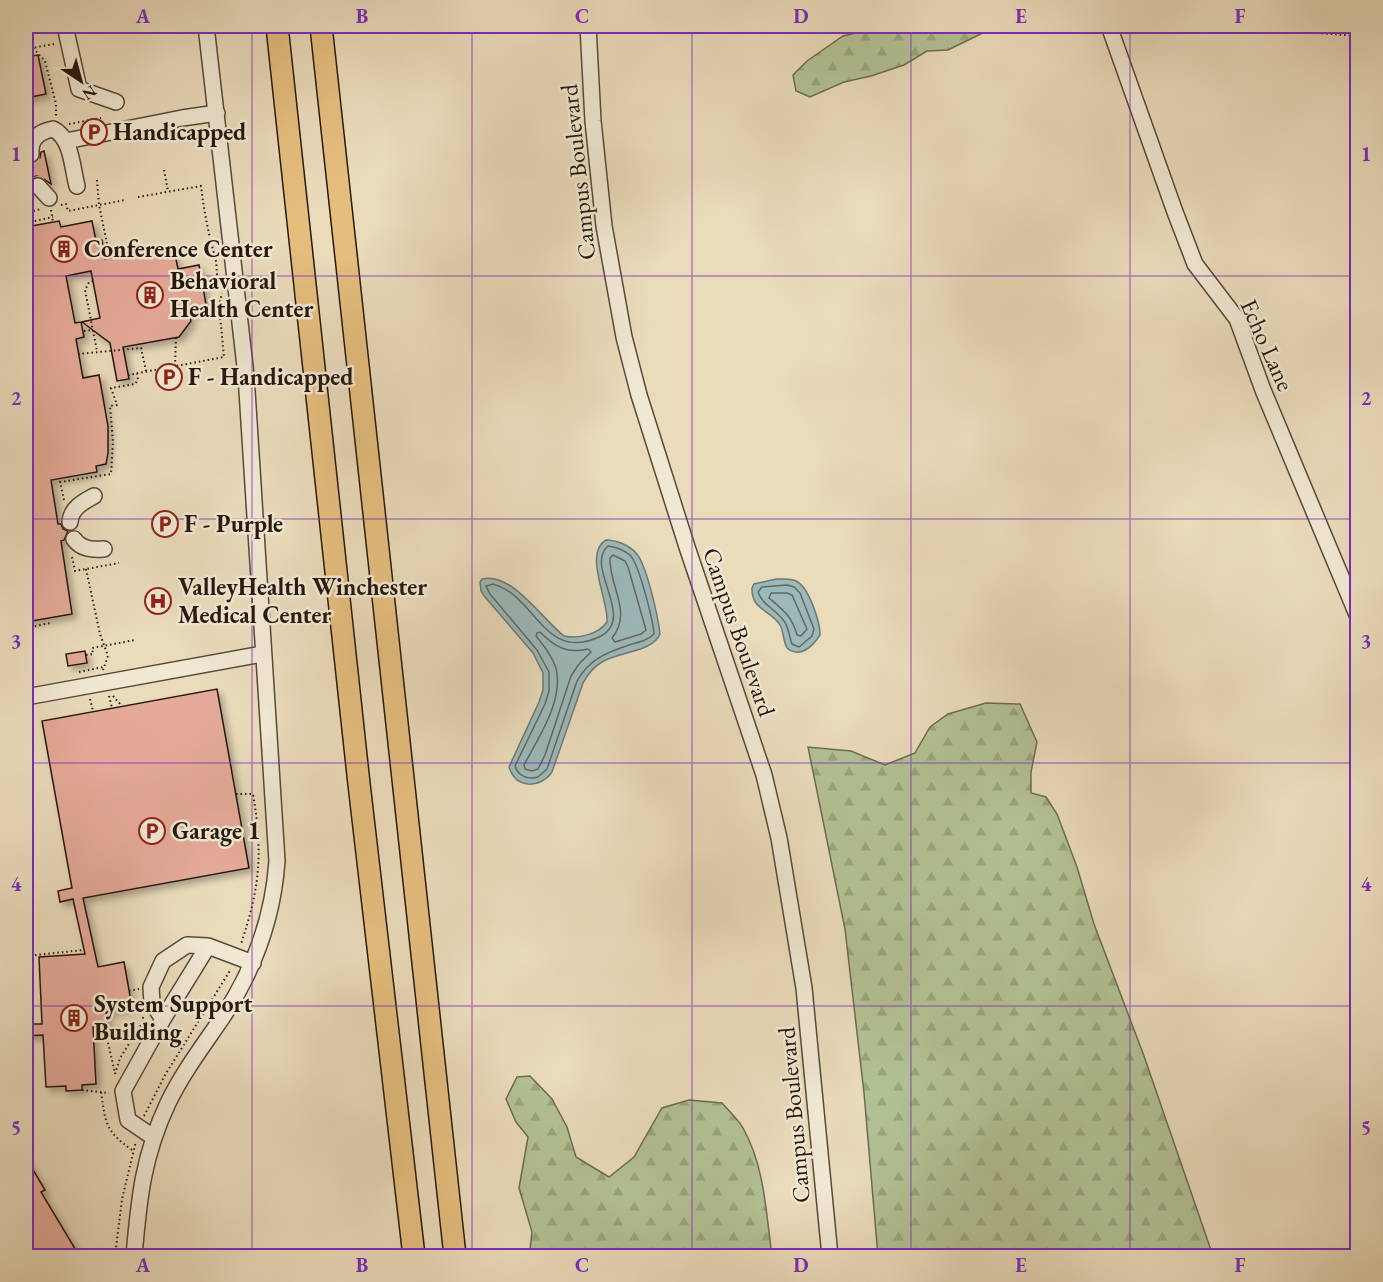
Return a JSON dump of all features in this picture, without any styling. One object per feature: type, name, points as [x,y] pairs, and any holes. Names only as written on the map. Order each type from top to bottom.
[{"type":"highway","points":[[321,26],[455,1257]]},
{"type":"highway","points":[[277,27],[405,1193],[414,1257]]},
{"type":"highway","points":[[405,1193],[408,1257]]},
{"type":"street","points":[[65,26],[79,89],[116,102]]},
{"type":"street","points":[[134,1257],[138,1200],[153,1137],[184,1073],[222,1018],[253,963],[272,905],[276,861],[246,375],[206,26]]},
{"type":"street","name":"Campus Boulevard","points":[[588,26],[592,121],[602,203],[624,337],[639,395],[687,547],[761,766],[779,838],[804,988],[830,1257]]},
{"type":"street","name":"Echo Lane","points":[[1109,26],[1167,192],[1195,264],[1237,319],[1263,390],[1358,617]]},
{"type":"street","points":[[66,141],[182,117],[217,113]]},
{"type":"street","points":[[31,154],[32,141],[44,132],[53,129],[57,131],[66,141],[77,186]]},
{"type":"street","points":[[38,186],[50,202]]},
{"type":"street","points":[[68,516],[94,496]]},
{"type":"street","points":[[72,544],[88,549],[104,549]]},
{"type":"street","points":[[26,697],[262,654]]},
{"type":"street","points":[[163,1019],[152,1003],[151,987],[163,961],[187,945],[208,946],[253,963]]},
{"type":"street","points":[[153,1137],[128,1120],[123,1091],[163,1019],[208,946]]},
{"type":"path","points":[[1223,26],[1358,36]]},
{"type":"path","points":[[26,49],[69,42]]},
{"type":"path","points":[[33,48],[45,61],[56,104],[56,117],[70,124],[101,118]]},
{"type":"path","points":[[164,170],[168,191]]},
{"type":"path","points":[[97,180],[99,205],[110,258]]},
{"type":"path","points":[[128,375],[224,357],[219,305],[222,292],[217,279],[216,258],[207,229],[201,186],[138,197]]},
{"type":"path","points":[[50,202],[66,204],[69,211],[125,200]]},
{"type":"path","points":[[26,223],[52,217],[53,222]]},
{"type":"path","points":[[93,280],[89,282],[85,290],[97,351]]},
{"type":"path","points":[[84,331],[92,330]]},
{"type":"path","points":[[175,366],[176,338]]},
{"type":"path","points":[[78,354],[141,348],[146,371]]},
{"type":"path","points":[[68,516],[60,482],[111,474],[113,442],[110,406],[117,405],[111,388],[135,384],[138,380],[137,373]]},
{"type":"path","points":[[121,381],[121,386]]},
{"type":"path","points":[[72,544],[75,571],[119,563]]},
{"type":"path","points":[[85,670],[103,667],[108,656],[100,634],[86,569]]},
{"type":"path","points":[[26,628],[50,623]]},
{"type":"path","points":[[86,655],[93,654],[92,648],[135,640]]},
{"type":"path","points":[[112,708],[108,694],[116,697],[122,706]]},
{"type":"path","points":[[89,698],[93,711]]},
{"type":"path","points":[[115,1257],[122,1199],[140,1128],[165,1075],[218,992],[237,957],[253,909],[260,854],[253,794],[236,794]]},
{"type":"path","points":[[26,928],[28,939],[26,947]]},
{"type":"path","points":[[26,956],[84,950]]},
{"type":"path","points":[[94,1036],[106,1034],[138,1029],[120,1059],[115,1074],[106,1034]]},
{"type":"path","points":[[82,1090],[101,1092],[108,1129],[133,1150]]},
{"type":"green space","points":[[886,26],[997,26],[948,50],[927,51],[904,65],[844,82],[810,97],[796,91],[793,75],[807,61],[843,36]]},
{"type":"green space","points":[[986,703],[1020,704],[1037,742],[1031,772],[1031,793],[1046,797],[1057,814],[1213,1256],[878,1256],[864,1093],[845,929],[808,747],[851,751],[885,765],[915,753],[930,727],[948,714]]},
{"type":"green space","points":[[530,1076],[552,1099],[567,1127],[576,1157],[609,1177],[634,1157],[662,1108],[689,1100],[722,1103],[743,1128],[756,1159],[772,1256],[532,1256],[530,1250],[532,1232],[519,1188],[528,1137],[516,1122],[506,1099],[517,1077]]},
{"type":"water","points":[[606,540],[626,545],[640,559],[651,592],[660,634],[650,645],[609,659],[591,671],[583,683],[552,772],[547,778],[535,784],[523,783],[512,774],[509,767],[539,702],[543,690],[543,673],[533,653],[485,597],[481,591],[480,582],[482,579],[493,578],[515,589],[564,636],[588,635],[599,630],[607,622],[597,566],[600,546]]},
{"type":"water","points":[[776,579],[792,579],[801,585],[816,614],[820,635],[810,647],[801,652],[787,648],[780,625],[755,601],[752,588],[754,584]]},
{"type":"building","points":[[38,55],[46,94],[26,98],[26,57]]},
{"type":"building","points":[[44,151],[51,184],[36,176],[31,179],[29,188],[26,189],[26,162],[35,163]]},
{"type":"building","points":[[59,221],[61,227],[92,221],[96,241],[102,240],[105,259],[164,248],[176,259],[178,269],[199,265],[207,310],[189,313],[191,321],[179,337],[123,347],[129,379],[117,381],[110,343],[82,322],[100,318],[91,271],[66,276],[75,323],[81,322],[84,337],[76,339],[83,378],[99,375],[108,426],[108,453],[106,464],[96,466],[97,472],[51,480],[58,524],[68,531],[64,540],[61,541],[72,614],[26,622],[26,227]]},
{"type":"building","points":[[85,651],[87,663],[68,666],[66,654]]},
{"type":"building","name":"Garage 1","points":[[217,689],[249,868],[83,898],[98,967],[124,962],[132,1007],[106,1012],[108,1025],[93,1027],[96,1084],[82,1085],[82,1090],[66,1091],[66,1086],[46,1087],[43,1035],[27,1036],[26,1024],[42,1024],[39,957],[85,954],[73,899],[60,902],[58,891],[72,888],[42,721]]},
{"type":"building","points":[[26,1158],[45,1190],[41,1192],[80,1257],[26,1257]]},
{"type":"tunnel","points":[[31,154],[38,186]]},
{"type":"place","name":"Handicapped","points":[[94,132]]},
{"type":"place","name":"Conference Center","points":[[64,249]]},
{"type":"place","name":"Behavioral Health Center","points":[[150,295]]},
{"type":"place","name":"F - Handicapped","points":[[169,377]]},
{"type":"place","name":"F - Purple","points":[[165,524]]},
{"type":"place","name":"ValleyHealth Winchester Medical Center","points":[[158,601]]},
{"type":"place","name":"Garage 1","points":[[152,831]]},
{"type":"place","name":"System Support Building","points":[[74,1018]]}]
